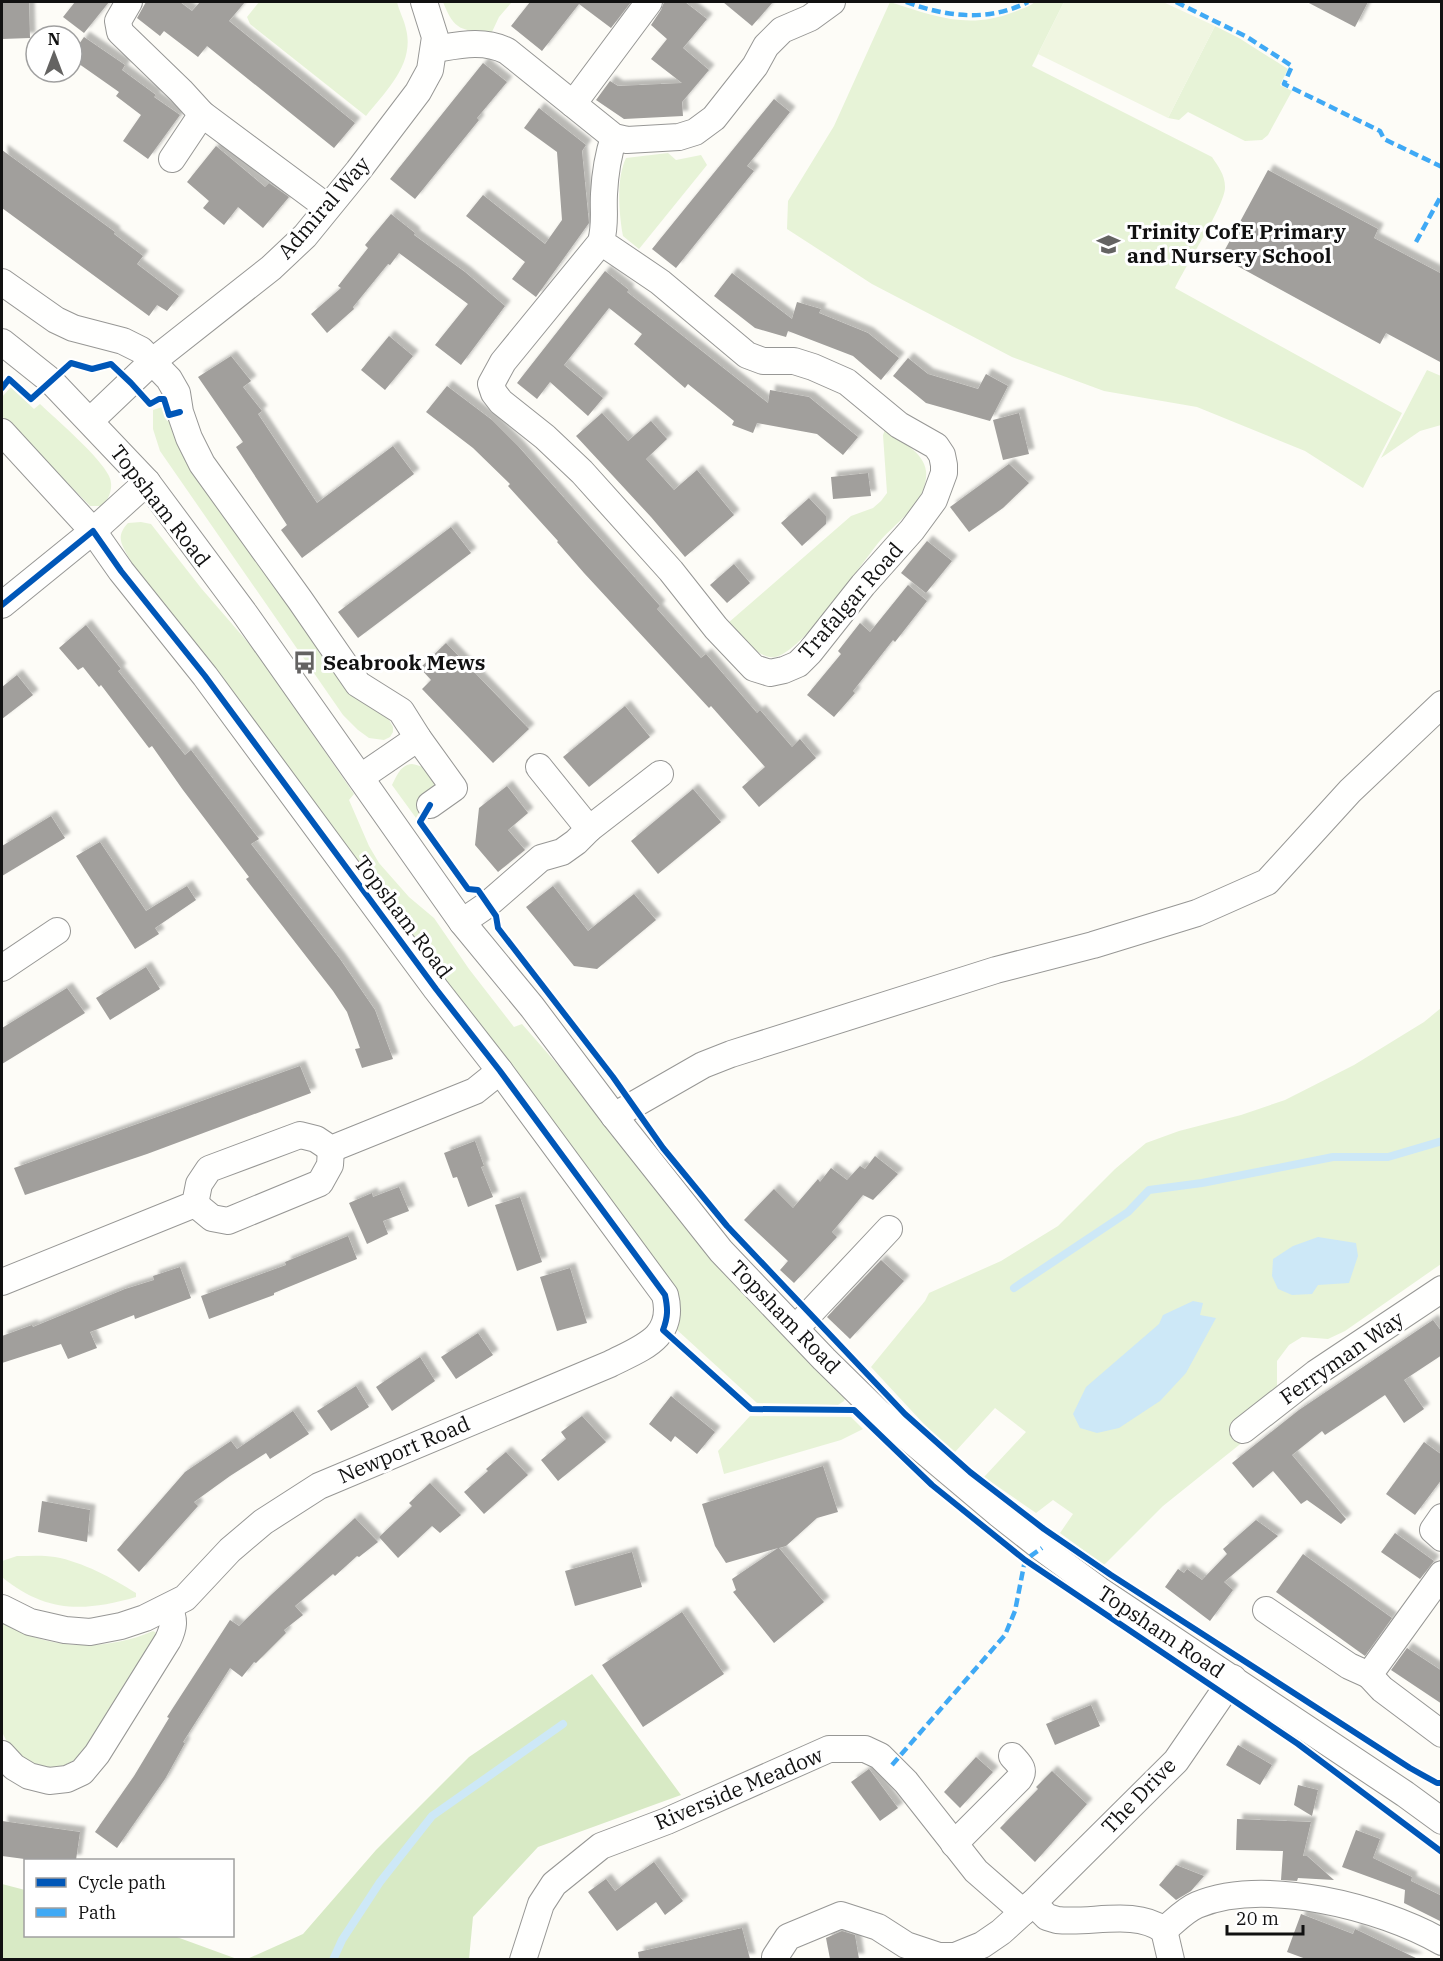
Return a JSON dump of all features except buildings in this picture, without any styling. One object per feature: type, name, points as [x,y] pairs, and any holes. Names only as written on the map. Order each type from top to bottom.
[{"type":"street","points":[[129,2],[118,21],[120,32],[202,114],[327,207]]},
{"type":"street","name":"Admiral Way","points":[[90,422],[153,361],[271,268],[305,236],[418,93],[430,70],[435,37],[424,2]]},
{"type":"street","points":[[573,104],[649,2]]},
{"type":"street","points":[[435,49],[465,44],[496,45],[507,51],[614,136],[627,140],[679,136],[694,132],[714,118],[755,66],[766,46],[782,30],[810,18],[832,2]]},
{"type":"street","points":[[172,159],[202,114]]},
{"type":"street","points":[[602,242],[606,224],[604,195],[609,153],[614,136]]},
{"type":"street","name":"Trafalgar Road","points":[[602,242],[660,282],[747,355],[763,361],[794,361],[847,382],[899,425],[936,446],[942,455],[944,473],[934,500],[912,530],[798,664],[770,673],[754,668],[716,628],[671,571],[582,472],[545,437],[501,402],[494,393],[491,384],[502,362],[602,242]]},
{"type":"street","points":[[2,282],[56,320],[73,328],[123,341],[141,350],[169,379],[177,393],[180,412],[189,438],[202,464],[358,684],[401,711],[454,788],[430,805]]},
{"type":"street","name":"Topsham Road","points":[[2,342],[37,369],[147,482],[245,614],[462,922],[538,1015],[614,1116],[721,1251],[796,1329],[879,1413],[1000,1515],[1099,1590],[1233,1678],[1442,1821]]},
{"type":"street","name":"Topsham Road","points":[[2,432],[93,531],[121,571],[205,676],[665,1295],[668,1308],[663,1330]]},
{"type":"street","points":[[2,605],[93,531],[147,482]]},
{"type":"street","points":[[614,1116],[703,1065],[731,1054],[996,970],[1093,945],[1197,913],[1267,882],[1350,791],[1442,704]]},
{"type":"street","points":[[361,777],[418,738]]},
{"type":"street","points":[[538,767],[589,829]]},
{"type":"street","points":[[462,922],[487,905],[541,858],[562,852],[576,842],[589,829],[660,774]]},
{"type":"street","points":[[2,968],[57,931]]},
{"type":"street","points":[[331,1149],[475,1091],[500,1071]]},
{"type":"street","points":[[195,1204],[199,1184],[209,1169],[300,1135],[316,1139],[331,1149]]},
{"type":"street","points":[[195,1204],[212,1218],[228,1221],[320,1183],[330,1166],[331,1149]]},
{"type":"street","points":[[2,1282],[195,1204]]},
{"type":"street","points":[[796,1329],[889,1229]]},
{"type":"street","name":"Ferryman Way","points":[[1244,1430],[1316,1373],[1442,1289]]},
{"type":"street","name":"Newport Road","points":[[2,1608],[30,1622],[65,1630],[90,1632],[121,1626],[169,1607],[185,1598],[230,1550],[263,1522],[319,1486],[610,1364],[650,1343],[663,1330]]},
{"type":"street","points":[[1442,1517],[1433,1530],[1442,1538]]},
{"type":"street","points":[[1369,1675],[1442,1574]]},
{"type":"street","points":[[2,1754],[14,1767],[29,1776],[49,1781],[67,1779],[82,1772],[98,1754],[168,1640],[173,1630],[174,1620],[169,1607]]},
{"type":"street","points":[[1266,1610],[1349,1666],[1369,1675],[1382,1689],[1442,1734]]},
{"type":"street","name":"The Drive","points":[[955,1958],[982,1945],[1001,1932],[1176,1761],[1233,1678]]},
{"type":"street","name":"Riverside Meadow","points":[[523,1959],[541,1904],[554,1884],[601,1846],[667,1821],[829,1749],[865,1749],[880,1756],[906,1782],[976,1871],[1028,1907],[1057,1920],[1137,1919],[1153,1923],[1164,1930]]},
{"type":"street","points":[[954,1844],[1019,1779],[1022,1769],[1012,1756]]},
{"type":"street","points":[[1171,1959],[1164,1930],[1195,1906],[1222,1897],[1248,1894],[1285,1895],[1363,1910],[1442,1942]]},
{"type":"street","points":[[775,1957],[788,1936],[841,1914],[878,1927],[906,1945],[939,1956],[955,1958]]},
{"type":"green space","points":[[259,2],[397,2],[408,42],[403,65],[390,87],[366,116],[250,24],[247,17]]},
{"type":"green space","points":[[443,2],[512,2],[499,17],[491,34],[460,27],[451,19]]},
{"type":"green space","points":[[890,2],[951,19],[981,20],[1014,12],[1035,2],[1064,2],[1032,66],[1212,157],[1219,167],[1225,183],[1224,195],[1175,288],[1402,413],[1363,488],[1305,451],[1197,407],[1104,391],[1012,357],[872,284],[787,229],[788,201],[834,126]]},
{"type":"green space","points":[[1064,2],[1163,2],[1215,26],[1168,118],[1038,54]]},
{"type":"green space","points":[[1215,26],[1239,38],[1288,69],[1280,85],[1292,91],[1268,135],[1262,140],[1245,141],[1188,112],[1179,120],[1168,118]]},
{"type":"green space","points":[[668,153],[676,160],[701,155],[707,165],[639,249],[623,236],[619,196],[623,166],[626,158]]},
{"type":"green space","points":[[1427,370],[1441,376],[1441,425],[1420,431],[1381,458]]},
{"type":"green space","points":[[11,387],[34,409],[40,404],[78,439],[104,468],[109,476],[111,488],[102,506],[90,506],[2,416],[2,397]]},
{"type":"green space","points":[[162,407],[167,421],[174,420],[217,502],[246,548],[343,681],[387,716],[393,727],[390,737],[384,740],[369,738],[343,715],[160,451],[153,429],[153,410]]},
{"type":"green space","points":[[885,430],[910,447],[921,458],[926,478],[921,495],[879,542],[830,607],[800,641],[775,657],[762,654],[749,645],[728,623],[851,516],[873,508],[881,501],[887,493],[883,435]]},
{"type":"green space","points":[[128,523],[151,524],[201,588],[257,653],[354,794],[349,800],[379,863],[409,897],[434,918],[469,969],[514,1027],[522,1024],[846,1395],[844,1401],[838,1405],[757,1403],[676,1329],[679,1310],[677,1299],[669,1282],[131,562],[121,542],[121,533]]},
{"type":"green space","points":[[412,764],[432,773],[434,780],[431,795],[416,818],[392,785],[402,769]]},
{"type":"green space","points":[[1441,1008],[1441,1264],[1345,1331],[1328,1339],[1302,1337],[1289,1345],[1277,1361],[1277,1386],[1232,1425],[1244,1441],[1163,1506],[1104,1565],[1060,1533],[1073,1514],[1053,1500],[1036,1513],[984,1477],[1026,1432],[995,1408],[955,1452],[935,1436],[871,1367],[929,1293],[1001,1261],[1058,1226],[1115,1169],[1146,1143],[1285,1100],[1354,1065],[1424,1022]]},
{"type":"green space","points":[[750,1416],[851,1417],[863,1429],[841,1440],[724,1474],[718,1451]]},
{"type":"green space","points":[[17,1556],[50,1556],[66,1559],[97,1571],[136,1593],[136,1597],[82,1607],[50,1603],[18,1589],[2,1577],[2,1561]]},
{"type":"green space","points":[[2,1622],[38,1638],[76,1645],[115,1642],[153,1631],[159,1634],[83,1756],[50,1769],[39,1768],[13,1754],[2,1732]]},
{"type":"green space","points":[[592,1674],[681,1795],[538,1847],[473,1917],[469,1959],[247,1959],[303,1934],[376,1850],[469,1757]]},
{"type":"green space","points":[[2,1884],[24,1890],[24,1937],[177,1937],[237,1959],[2,1959]]},
{"type":"water","points":[[1318,1237],[1356,1243],[1358,1256],[1349,1283],[1318,1285],[1312,1294],[1292,1295],[1278,1289],[1272,1276],[1273,1259],[1293,1246]]},
{"type":"water","points":[[1193,1301],[1203,1303],[1200,1315],[1216,1318],[1186,1373],[1160,1401],[1119,1428],[1097,1433],[1080,1428],[1073,1414],[1086,1387],[1159,1324],[1163,1315]]},
{"type":"waterway","points":[[1014,1288],[1128,1212],[1149,1190],[1202,1183],[1333,1157],[1388,1157],[1442,1141]]},
{"type":"waterway","points":[[333,1960],[342,1940],[380,1882],[432,1816],[563,1724]]},
{"type":"marked path","points":[[906,2],[937,11],[967,15],[998,13],[1028,2]]},
{"type":"marked path","points":[[1176,2],[1247,37],[1292,66],[1284,84],[1380,131],[1384,139],[1442,167]]},
{"type":"marked path","points":[[1416,242],[1442,194]]},
{"type":"marked path","points":[[892,1765],[1005,1635],[1015,1611],[1025,1560],[1042,1548]]},
{"type":"cycle path","points":[[2,388],[9,379],[31,399],[71,363],[92,369],[111,364],[150,404],[164,399],[169,415],[180,412]]},
{"type":"cycle path","points":[[2,605],[93,531],[121,571],[205,676],[665,1295],[667,1313],[663,1330],[751,1409],[854,1410],[932,1485],[1025,1560],[1298,1744],[1442,1852]]},
{"type":"cycle path","points":[[430,805],[420,822],[468,889],[478,890],[496,916],[498,928],[613,1077],[663,1148],[727,1226],[905,1414],[970,1472],[1044,1529],[1111,1575],[1410,1768],[1437,1783],[1442,1783]]},
{"type":"place","name":"Trinity CofE Primary and Nursery School","points":[[1109,244]]},
{"type":"place","name":"Seabrook Mews","points":[[305,663]]}]
